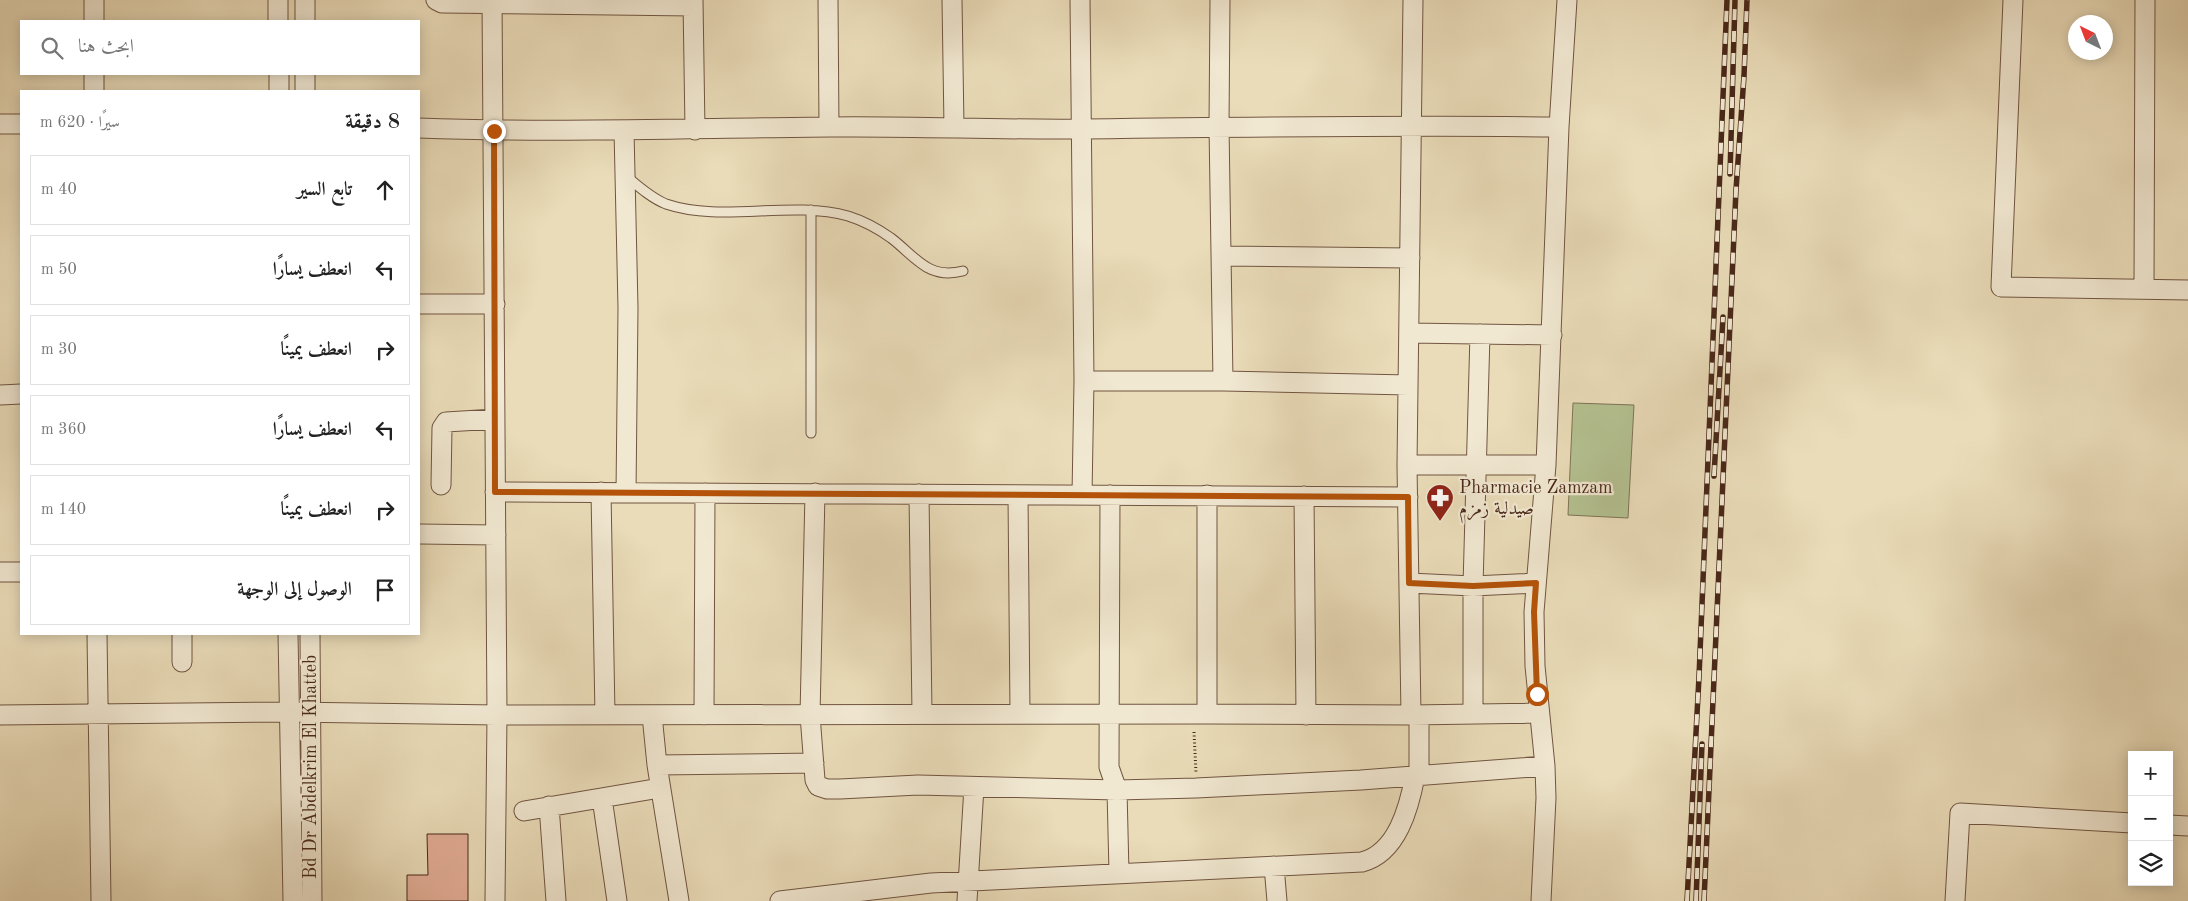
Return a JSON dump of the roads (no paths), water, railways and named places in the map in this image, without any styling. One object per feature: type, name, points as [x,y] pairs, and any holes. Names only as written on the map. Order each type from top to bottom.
[{"type":"street","points":[[94,0],[94,20]]},
{"type":"street","points":[[278,0],[278,20]]},
{"type":"street","points":[[305,0],[305,20]]},
{"type":"street","points":[[436,0],[442,3],[693,3],[695,130]]},
{"type":"street","points":[[828,0],[829,127]]},
{"type":"street","points":[[952,0],[954,127]]},
{"type":"street","points":[[1080,0],[1084,381],[1082,495]]},
{"type":"street","points":[[1220,0],[1219,126],[1223,381]]},
{"type":"street","points":[[780,901],[931,883],[1346,863],[1372,859],[1378,855],[1398,831],[1418,776],[1409,583],[1407,465],[1413,0]]},
{"type":"street","points":[[1541,901],[1546,821],[1545,766],[1539,713],[1534,621],[1546,465],[1559,127],[1567,0]]},
{"type":"street","points":[[2013,0],[2001,287],[2188,290]]},
{"type":"street","points":[[2144,288],[2145,0]]},
{"type":"street","points":[[492,3],[497,716],[495,901]]},
{"type":"street","points":[[94,75],[94,90]]},
{"type":"street","points":[[278,75],[279,90]]},
{"type":"street","points":[[305,75],[305,90]]},
{"type":"street","points":[[0,124],[20,124]]},
{"type":"street","points":[[420,128],[494,131],[829,127],[1080,129],[1219,126],[1559,127]]},
{"type":"street","points":[[624,130],[628,308],[626,493]]},
{"type":"street","points":[[1222,256],[1410,258]]},
{"type":"street","points":[[420,304],[495,304]]},
{"type":"street","points":[[1410,333],[1552,335]]},
{"type":"street","points":[[1473,713],[1473,586],[1480,334]]},
{"type":"street","points":[[1084,381],[1223,381],[1408,385]]},
{"type":"street","points":[[0,395],[20,394]]},
{"type":"street","points":[[441,486],[442,428],[446,422],[495,419]]},
{"type":"street","points":[[1407,465],[1546,465]]},
{"type":"street","points":[[495,492],[1408,497]]},
{"type":"street","points":[[601,492],[605,715]]},
{"type":"street","points":[[704,715],[705,493]]},
{"type":"street","points":[[815,493],[810,715],[815,780],[818,786],[827,789],[918,785],[1117,790],[1196,788],[1418,776],[1545,766]]},
{"type":"street","points":[[919,494],[922,714]]},
{"type":"street","points":[[1018,494],[1020,714]]},
{"type":"street","points":[[1110,495],[1109,767],[1117,790],[1119,874]]},
{"type":"street","points":[[1201,714],[1207,495]]},
{"type":"street","points":[[1304,496],[1306,715]]},
{"type":"street","points":[[420,534],[496,535]]},
{"type":"street","points":[[0,572],[20,572]]},
{"type":"street","points":[[1409,583],[1473,586],[1536,583]]},
{"type":"street","points":[[96,635],[101,901]]},
{"type":"street","points":[[182,635],[182,662]]},
{"type":"street","points":[[288,635],[293,901]]},
{"type":"street","name":"Bd Dr Abdelkrim El Khatteb","points":[[310,635],[312,901]]},
{"type":"street","points":[[0,715],[290,712],[497,716],[922,714],[1415,715],[1539,713]]},
{"type":"street","points":[[652,715],[660,788],[679,901]]},
{"type":"street","points":[[657,764],[814,763]]},
{"type":"street","points":[[968,901],[974,787]]},
{"type":"street","points":[[524,811],[660,788]]},
{"type":"street","points":[[602,798],[617,901]]},
{"type":"street","points":[[549,806],[556,901]]},
{"type":"street","points":[[1955,901],[1960,813],[2128,823]]},
{"type":"street","points":[[2173,825],[2188,826]]},
{"type":"street","points":[[1274,866],[1277,901]]},
{"type":"lane","points":[[625,176],[645,192],[664,203],[690,210],[811,210],[839,214],[865,221],[893,240],[915,260],[937,273],[951,274],[963,272]]},
{"type":"lane","points":[[811,210],[811,433]]},
{"type":"railway","points":[[1687,901],[1699,677],[1727,0]]},
{"type":"railway","points":[[1730,174],[1735,0]]},
{"type":"railway","points":[[1704,901],[1736,190],[1747,0]]},
{"type":"railway","points":[[1714,476],[1723,317]]},
{"type":"railway","points":[[1696,901],[1702,744]]},
{"type":"place","name":"Pharmacie Zamzam صيدلية زمزم","points":[[1440,522]]}]
